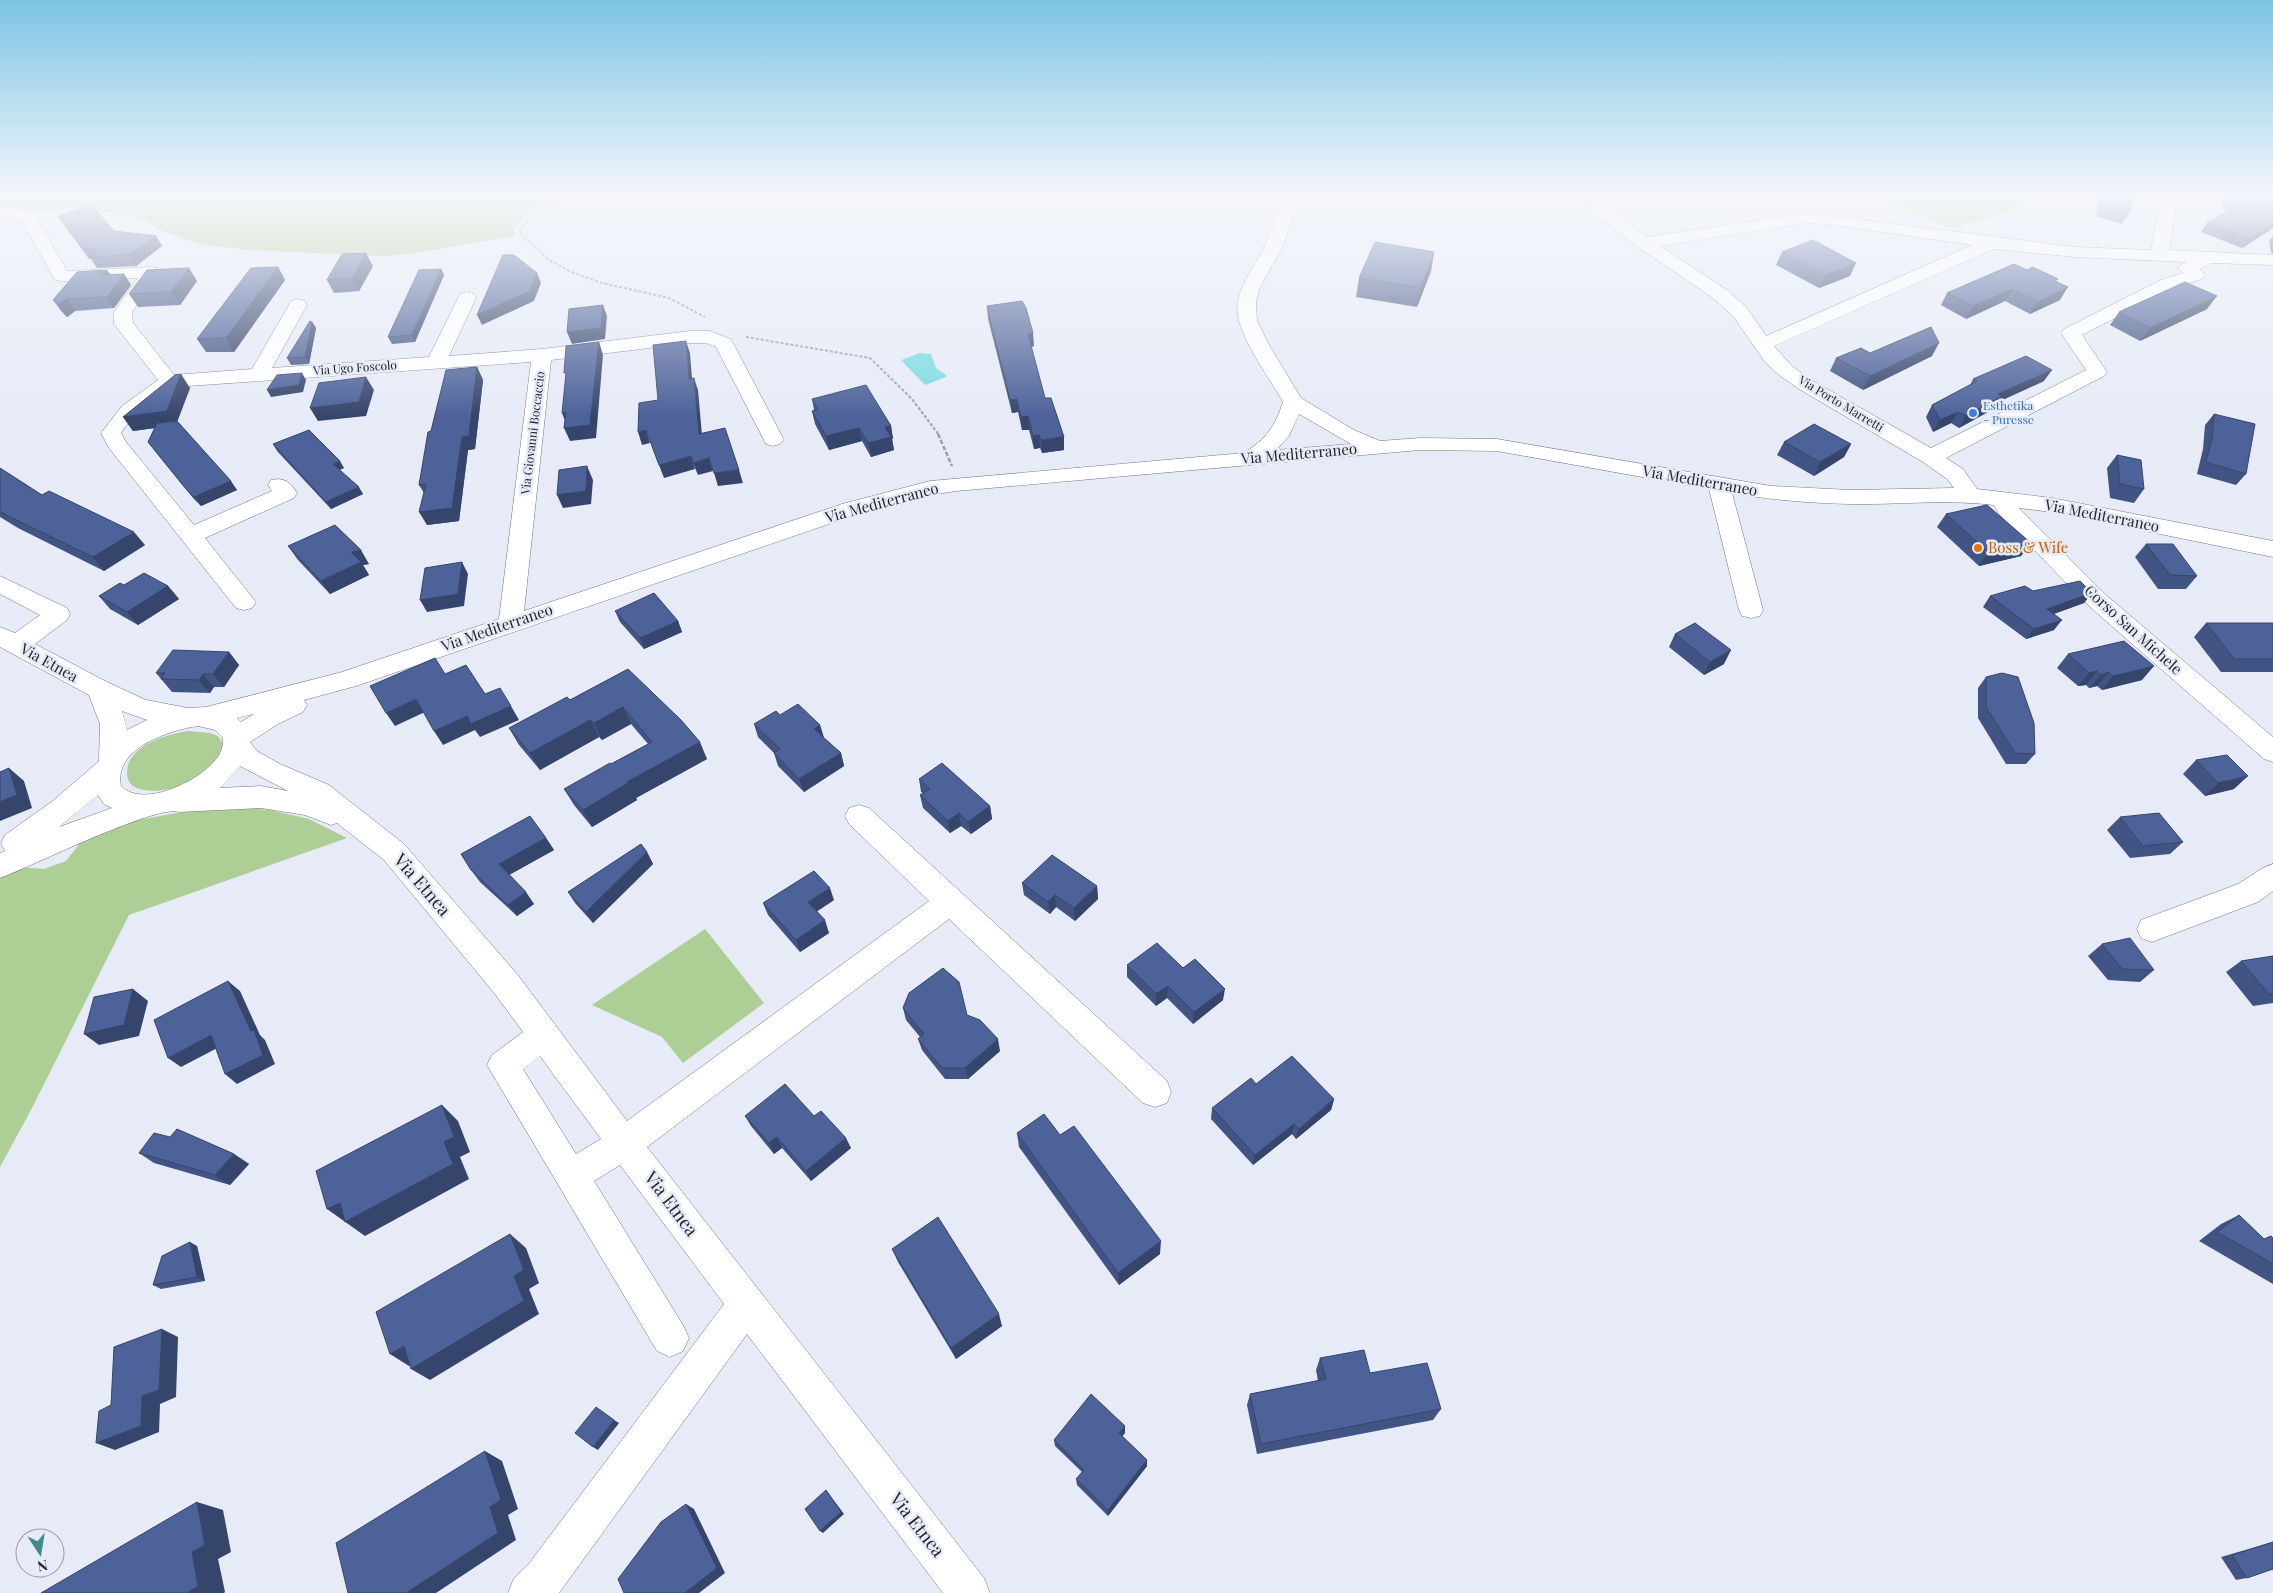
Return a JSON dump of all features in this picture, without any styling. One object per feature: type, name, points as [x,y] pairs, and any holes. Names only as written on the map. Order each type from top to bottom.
[{"type":"street","points":[[57,268],[61,276],[71,277],[152,272],[123,312],[124,324],[169,381],[129,409],[118,420],[110,434],[116,444],[244,602]]},
{"type":"street","points":[[1261,268],[1250,289],[1247,303],[1248,320],[1258,343],[1293,402],[1347,434],[1378,448]]},
{"type":"street","name":"Via Porto Marretti","points":[[1682,268],[1720,294],[1740,312],[1780,364],[1806,385],[1931,457],[1955,474],[1970,495]]},
{"type":"street","points":[[1763,344],[1935,268]]},
{"type":"street","points":[[1931,457],[2098,372],[2071,333],[2167,284],[2196,275],[2187,268]]},
{"type":"street","points":[[436,362],[467,298]]},
{"type":"street","points":[[259,374],[298,305]]},
{"type":"street","name":"Via Giovanni Boccaccio","points":[[511,623],[542,355],[690,337],[709,337],[724,343],[773,440]]},
{"type":"street","name":"Via Ugo Foscolo","points":[[169,381],[542,355]]},
{"type":"street","points":[[1250,458],[1270,446],[1286,424],[1293,402]]},
{"type":"street","name":"Via Mediterraneo","points":[[347,680],[850,509],[930,488],[1420,444],[1497,445],[1771,493],[1806,496],[1970,495],[2052,505],[2273,549]]},
{"type":"street","points":[[190,536],[286,493],[279,485]]},
{"type":"street","points":[[1719,485],[1751,610]]},
{"type":"street","name":"Corso San Michele","points":[[2003,499],[2007,510],[2098,601],[2273,752]]},
{"type":"street","points":[[0,584],[58,614],[8,640]]},
{"type":"street","name":"Via Etnea","points":[[8,640],[98,689],[141,709],[227,723],[232,727],[236,741],[248,758],[270,771],[319,793],[394,852],[506,984],[624,1144],[969,1593]]},
{"type":"street","points":[[0,852],[46,824],[88,789],[124,747],[140,735],[169,722],[197,717],[347,680]]},
{"type":"street","points":[[0,866],[59,839],[196,790],[214,778],[232,758],[236,741],[269,717],[347,680]]},
{"type":"street","points":[[98,689],[112,715],[115,730],[111,764],[106,781],[114,797],[136,804],[261,797],[308,805],[361,826]]},
{"type":"street","points":[[859,816],[1155,1092]]},
{"type":"street","points":[[2152,929],[2248,893],[2273,876]]},
{"type":"street","points":[[571,1176],[624,1144],[950,902]]},
{"type":"street","points":[[543,1035],[503,1066],[670,1338]]},
{"type":"street","points":[[528,1593],[543,1580],[747,1304]]},
{"type":"green space","points":[[189,731],[210,733],[218,736],[223,744],[220,757],[213,767],[193,781],[167,789],[143,790],[132,785],[127,775],[129,763],[141,748],[160,738]]},
{"type":"green space","points":[[237,807],[270,810],[309,819],[347,838],[129,915],[31,1110],[0,1167],[0,877],[19,867],[44,869],[66,861],[84,838],[127,822],[193,810]]},
{"type":"green space","points":[[705,929],[764,1003],[683,1063],[662,1037],[592,1005]]},
{"type":"water","points":[[920,353],[931,354],[936,368],[946,377],[925,385],[901,360]]},
{"type":"building","points":[[189,268],[171,292],[129,294],[147,270]]},
{"type":"building","points":[[251,268],[277,268],[226,338],[197,339]]},
{"type":"building","points":[[334,268],[357,268],[352,278],[327,280]]},
{"type":"building","points":[[497,268],[531,268],[537,273],[530,291],[477,315]]},
{"type":"building","points":[[1363,268],[1428,268],[1421,288],[1359,278]]},
{"type":"building","points":[[1813,268],[1842,268],[1825,275]]},
{"type":"building","points":[[2004,268],[2027,270],[2036,268],[2058,279],[2055,281],[2068,287],[2038,302],[2013,289],[1973,306],[1947,293]]},
{"type":"building","points":[[441,269],[412,335],[388,337],[419,270]]},
{"type":"building","points":[[107,270],[101,275],[124,274],[107,297],[67,299],[58,305],[53,300],[77,272]]},
{"type":"building","points":[[2185,282],[2217,296],[2150,328],[2119,312]]},
{"type":"building","points":[[1022,301],[1026,308],[1033,333],[1028,334],[1045,398],[1051,398],[1064,437],[1041,440],[1039,435],[1033,436],[1028,416],[1021,417],[1017,399],[1010,400],[987,306]]},
{"type":"building","points":[[603,305],[601,328],[567,332],[569,309]]},
{"type":"building","points":[[310,321],[312,322],[305,357],[287,358]]},
{"type":"building","points":[[1931,327],[1939,343],[1870,376],[1836,358],[1861,348],[1870,353]]},
{"type":"building","points":[[686,341],[689,379],[694,378],[699,434],[725,428],[739,470],[714,473],[709,458],[693,463],[691,456],[659,465],[646,430],[638,432],[639,403],[658,400],[653,345]]},
{"type":"building","points":[[599,342],[590,425],[564,428],[566,412],[562,413],[566,373],[564,373],[566,346]]},
{"type":"building","points":[[2026,356],[2052,370],[1998,394],[2002,396],[1966,416],[1958,412],[1940,420],[1932,405],[1977,381],[1973,379]]},
{"type":"building","points":[[477,367],[469,436],[462,437],[452,508],[419,512],[426,484],[419,485],[428,432],[431,431],[446,370]]},
{"type":"building","points":[[302,373],[299,385],[267,390],[277,375]]},
{"type":"building","points":[[181,374],[167,411],[123,417],[175,375]]},
{"type":"building","points":[[366,377],[359,402],[310,408],[319,383]]},
{"type":"building","points":[[866,385],[891,426],[885,427],[891,437],[868,443],[859,428],[826,436],[812,411],[818,410],[812,399]]},
{"type":"building","points":[[2214,414],[2255,424],[2246,474],[2206,462],[2212,438]]},
{"type":"building","points":[[177,421],[231,481],[194,497],[186,489],[148,442],[157,423]]},
{"type":"building","points":[[1814,424],[1851,444],[1820,462],[1784,442]]},
{"type":"building","points":[[309,430],[340,461],[333,464],[359,487],[326,502],[273,444]]},
{"type":"building","points":[[2117,455],[2141,460],[2144,489],[2120,484]]},
{"type":"building","points":[[587,466],[586,491],[557,495],[559,470]]},
{"type":"building","points":[[0,468],[42,495],[49,491],[134,532],[93,557],[0,511]]},
{"type":"building","points":[[1987,505],[2031,543],[1988,552],[1946,514]]},
{"type":"building","points":[[335,525],[361,550],[351,552],[361,562],[321,581],[288,546]]},
{"type":"building","points":[[2146,544],[2173,544],[2197,576],[2170,575]]},
{"type":"building","points":[[462,562],[458,594],[420,600],[425,568]]},
{"type":"building","points":[[144,573],[168,586],[127,612],[99,596],[120,583],[124,585]]},
{"type":"building","points":[[2080,581],[2092,593],[2047,609],[2062,620],[2034,629],[1990,596],[2025,586],[2033,591]]},
{"type":"building","points":[[654,593],[678,621],[640,638],[615,611]]},
{"type":"building","points":[[1695,623],[1731,650],[1710,662],[1675,634]]},
{"type":"building","points":[[2206,623],[2273,623],[2273,659],[2234,659]]},
{"type":"building","points":[[2124,641],[2154,666],[2113,676],[2109,672],[2101,675],[2097,671],[2089,673],[2068,654]]},
{"type":"building","points":[[173,650],[229,652],[213,674],[203,674],[199,680],[161,679],[165,673],[156,673]]},
{"type":"building","points":[[435,658],[445,674],[466,665],[485,694],[500,688],[511,706],[471,724],[467,716],[434,731],[416,699],[386,713],[370,686]]},
{"type":"building","points":[[628,669],[681,720],[700,742],[627,782],[583,810],[564,789],[652,742],[623,707],[594,723],[590,720],[530,753],[509,728],[567,697],[570,700]]},
{"type":"building","points":[[2002,673],[2018,677],[2034,723],[2035,754],[2015,753],[1986,707],[1986,677]]},
{"type":"building","points":[[798,704],[820,725],[814,729],[841,753],[799,779],[774,753],[780,749],[754,724],[776,711],[780,715]]},
{"type":"building","points":[[2227,755],[2248,776],[2218,783],[2196,760]]},
{"type":"building","points":[[942,763],[990,806],[968,822],[959,813],[948,821],[920,795],[930,789],[919,779]]},
{"type":"building","points":[[9,768],[17,795],[0,802],[0,772]]},
{"type":"building","points":[[2159,813],[2183,842],[2143,846],[2120,817]]},
{"type":"building","points":[[530,816],[546,838],[499,864],[526,892],[508,905],[471,870],[461,854]]},
{"type":"building","points":[[641,844],[647,852],[586,912],[568,892]]},
{"type":"building","points":[[1052,855],[1097,886],[1074,908],[1055,895],[1048,902],[1022,883]]},
{"type":"building","points":[[814,871],[830,888],[808,902],[825,920],[796,940],[763,903]]},
{"type":"building","points":[[2130,938],[2154,970],[2122,969],[2102,944]]},
{"type":"building","points":[[1157,943],[1183,968],[1195,959],[1225,989],[1194,1012],[1168,986],[1156,994],[1127,965]]},
{"type":"building","points":[[2273,956],[2273,994],[2269,994],[2241,961]]},
{"type":"building","points":[[943,968],[959,982],[967,1015],[980,1020],[998,1039],[965,1068],[942,1068],[918,1039],[924,1034],[903,1008],[909,993]]},
{"type":"building","points":[[228,981],[251,1031],[254,1030],[263,1055],[225,1074],[211,1035],[168,1058],[154,1020]]},
{"type":"building","points":[[133,989],[124,1025],[84,1034],[94,997]]},
{"type":"building","points":[[1292,1056],[1334,1099],[1299,1129],[1294,1124],[1255,1155],[1212,1108],[1251,1078],[1256,1084]]},
{"type":"building","points":[[785,1084],[814,1116],[821,1111],[846,1138],[806,1171],[777,1137],[769,1143],[745,1116]]},
{"type":"building","points":[[442,1105],[454,1137],[444,1142],[453,1164],[345,1222],[340,1203],[327,1209],[316,1171]]},
{"type":"building","points":[[1044,1114],[1060,1135],[1074,1126],[1161,1241],[1118,1273],[1017,1133]]},
{"type":"building","points":[[177,1129],[234,1154],[215,1175],[139,1153],[154,1133],[170,1137]]},
{"type":"building","points":[[2239,1215],[2264,1239],[2271,1236],[2273,1238],[2273,1264],[2217,1232]]},
{"type":"building","points":[[938,1217],[999,1314],[951,1348],[892,1249]]},
{"type":"building","points":[[510,1234],[524,1270],[514,1276],[524,1301],[411,1369],[404,1346],[390,1354],[376,1312]]},
{"type":"building","points":[[190,1242],[197,1277],[153,1285],[162,1256]]},
{"type":"building","points":[[162,1329],[159,1390],[142,1396],[141,1426],[96,1443],[99,1411],[111,1405],[114,1347]]},
{"type":"building","points":[[1364,1350],[1370,1373],[1427,1363],[1441,1409],[1261,1444],[1250,1394],[1326,1379],[1320,1358]]},
{"type":"building","points":[[1091,1394],[1125,1426],[1119,1433],[1147,1460],[1108,1510],[1076,1479],[1084,1470],[1054,1440]]},
{"type":"building","points":[[596,1407],[614,1420],[593,1447],[575,1433]]},
{"type":"building","points":[[485,1451],[501,1500],[490,1507],[498,1533],[406,1593],[348,1593],[336,1543]]},
{"type":"building","points":[[826,1490],[841,1512],[820,1531],[805,1509]]},
{"type":"building","points":[[197,1502],[205,1545],[192,1552],[198,1586],[187,1593],[41,1593]]},
{"type":"building","points":[[686,1504],[717,1568],[685,1593],[624,1593],[618,1579],[661,1522]]},
{"type":"building","points":[[2273,1542],[2273,1569],[2247,1578],[2232,1555]]},
{"type":"place","name":"Esthetika - Puresse","points":[[1973,413]]},
{"type":"place","name":"Boss & Wife","points":[[1978,548]]}]
